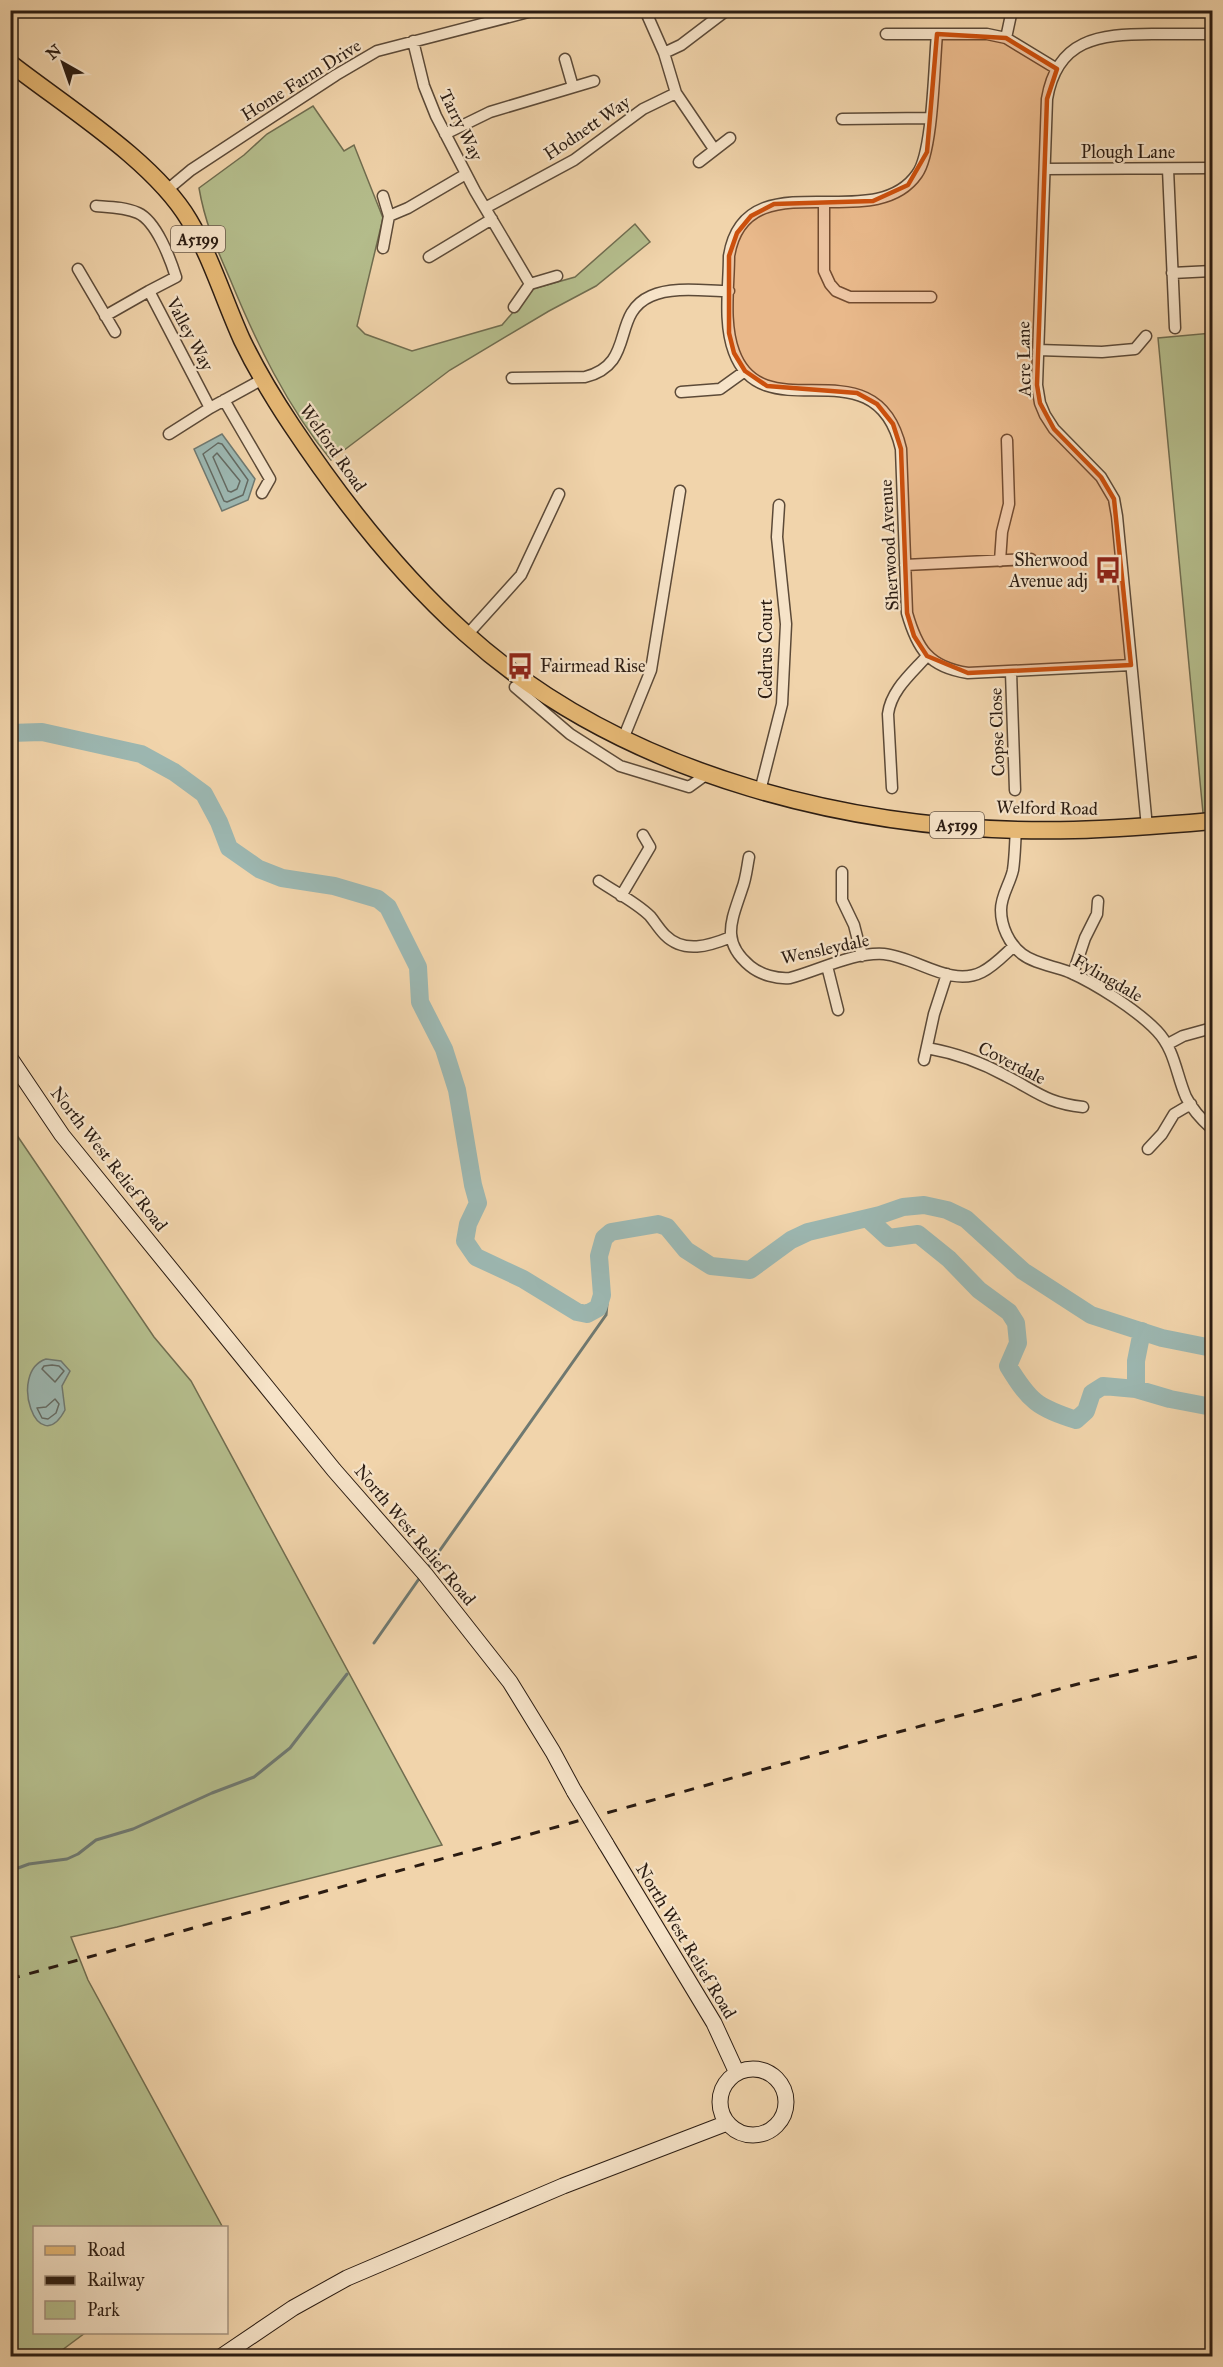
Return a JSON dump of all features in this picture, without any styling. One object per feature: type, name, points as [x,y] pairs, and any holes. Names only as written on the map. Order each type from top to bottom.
[{"type":"main road","name":"Welford Road","points":[[10,63],[123,149],[167,190],[189,220],[243,340],[263,379],[292,426],[358,517],[418,589],[467,635],[510,669],[579,715],[623,739],[707,774],[760,791],[813,804],[895,818],[1016,829],[1073,830],[1212,821]]},
{"type":"street","name":"Home Farm Drive","points":[[167,190],[191,170],[336,75],[378,51],[536,10]]},
{"type":"street","points":[[645,10],[664,53],[676,93],[714,149]]},
{"type":"street","points":[[664,53],[681,45],[727,10]]},
{"type":"street","points":[[1006,38],[1012,10]]},
{"type":"street","points":[[886,34],[987,34],[1006,38],[1057,69]]},
{"type":"street","name":"Sherwood Avenue","points":[[927,656],[914,636],[908,612],[901,449],[893,424],[886,414],[867,397],[857,393],[780,390],[767,386],[745,370],[734,353],[730,340],[729,291],[731,244],[751,216],[774,204],[873,201],[898,193],[918,174],[927,152],[937,34]]},
{"type":"street","name":"Acre Lane","points":[[1147,827],[1114,499],[1101,477],[1054,429],[1040,403],[1037,385],[1047,99],[1050,80],[1057,69],[1087,41],[1115,34],[1212,34]]},
{"type":"street","name":"Tarry Way","points":[[413,41],[424,86],[445,134],[485,208],[531,284]]},
{"type":"street","points":[[565,59],[573,87]]},
{"type":"street","points":[[445,134],[490,111],[594,81]]},
{"type":"street","name":"Hodnett Way","points":[[485,208],[574,160],[643,109],[676,93]]},
{"type":"street","points":[[842,119],[929,118]]},
{"type":"street","points":[[699,162],[730,138]]},
{"type":"street","name":"Plough Lane","points":[[1045,169],[1212,168]]},
{"type":"street","points":[[1168,169],[1175,328]]},
{"type":"street","points":[[388,216],[397,214],[466,174]]},
{"type":"street","points":[[383,196],[388,216],[383,248]]},
{"type":"street","points":[[824,202],[824,271],[830,284],[837,291],[850,297],[931,297]]},
{"type":"street","name":"Valley Way","points":[[96,206],[127,209],[140,213],[148,219],[167,253],[176,276],[149,291],[210,408]]},
{"type":"street","points":[[429,257],[492,219]]},
{"type":"street","points":[[78,269],[115,332]]},
{"type":"street","points":[[1172,273],[1212,271]]},
{"type":"street","points":[[514,307],[531,284],[557,276]]},
{"type":"street","points":[[105,316],[149,291]]},
{"type":"street","points":[[512,378],[595,375],[611,363],[617,354],[622,344],[626,321],[640,302],[661,292],[729,291]]},
{"type":"street","points":[[1038,350],[1102,352],[1135,349],[1146,336]]},
{"type":"street","points":[[681,392],[720,389],[745,370]]},
{"type":"street","points":[[169,434],[263,379]]},
{"type":"street","points":[[224,400],[270,480],[262,492]]},
{"type":"street","points":[[1000,561],[1002,532],[1009,504],[1006,440]]},
{"type":"street","points":[[623,739],[651,670],[680,491]]},
{"type":"street","points":[[467,635],[521,575],[559,494]]},
{"type":"street","name":"Cedrus Court","points":[[760,791],[782,704],[786,624],[777,537],[778,505]]},
{"type":"street","points":[[905,565],[1031,560]]},
{"type":"street","points":[[892,788],[888,714],[890,702],[895,692],[927,656],[940,665],[958,671],[1011,672],[1131,665]]},
{"type":"street","name":"Copse Close","points":[[1011,672],[1015,790]]},
{"type":"street","points":[[515,687],[570,734],[620,766],[689,788],[707,774]]},
{"type":"street","points":[[570,734],[579,715]]},
{"type":"street","points":[[1014,946],[1006,933],[1001,909],[1013,869],[1016,829]]},
{"type":"street","points":[[621,896],[650,847],[643,836]]},
{"type":"street","points":[[599,881],[650,917],[674,942],[701,947],[731,937],[733,912],[742,890],[749,856]]},
{"type":"street","points":[[842,872],[842,900],[854,925],[862,956]]},
{"type":"street","points":[[1073,974],[1085,938],[1097,914],[1098,901]]},
{"type":"street","name":"Wensleydale","points":[[731,937],[746,962],[754,969],[772,976],[790,978],[874,954],[896,956],[947,974],[965,976],[980,973],[1014,946]]},
{"type":"street","name":"Fylingdale","points":[[1014,946],[1031,959],[1073,974],[1137,1013],[1168,1044],[1191,1104],[1212,1129]]},
{"type":"street","points":[[827,966],[838,1010]]},
{"type":"street","points":[[924,1060],[936,1004],[947,974]]},
{"type":"street","points":[[1168,1044],[1183,1036],[1212,1028]]},
{"type":"street","name":"Coverdale","points":[[927,1048],[961,1056],[988,1067],[1054,1102],[1083,1107]]},
{"type":"street","name":"North West Relief Road","points":[[10,1058],[62,1135],[334,1470],[425,1574],[510,1682],[714,2023],[737,2073]]},
{"type":"street","points":[[1148,1149],[1162,1134],[1174,1114],[1191,1104]]},
{"type":"street","points":[[747,2070],[768,2073],[783,2088],[786,2098],[785,2109],[781,2119],[765,2133],[744,2134],[727,2123],[720,2112],[722,2090],[728,2080],[737,2073],[747,2070]]},
{"type":"street","points":[[222,2356],[293,2308],[365,2270],[563,2186],[727,2123]]},
{"type":"highlighted area","points":[[937,34],[1006,38],[1057,69],[1047,99],[1037,385],[1040,403],[1054,429],[1101,477],[1114,499],[1131,665],[968,673],[927,656],[914,636],[907,613],[901,449],[893,424],[877,404],[857,393],[767,386],[745,371],[734,353],[729,333],[729,256],[737,233],[751,216],[774,204],[873,201],[908,185],[927,152]]},
{"type":"green space","points":[[313,106],[344,151],[354,145],[383,218],[357,326],[365,334],[412,351],[502,325],[533,289],[575,277],[635,224],[650,242],[596,286],[450,370],[331,460],[300,418],[262,350],[216,245],[204,212],[199,188],[244,155],[267,134]]},
{"type":"green space","points":[[1212,333],[1212,812],[1203,813],[1158,338]]},
{"type":"green space","points":[[10,1125],[154,1337],[191,1381],[442,1845],[71,1937],[88,1980],[222,2226],[33,2226],[33,2334],[84,2334],[54,2356],[10,2356]]},
{"type":"water","points":[[222,434],[255,479],[248,500],[222,511],[194,449]]},
{"type":"water","points":[[46,1359],[61,1361],[70,1371],[62,1386],[65,1410],[55,1423],[45,1425],[37,1420],[28,1394],[29,1380],[35,1367]]},
{"type":"waterway","points":[[10,733],[42,732],[141,754],[174,772],[204,794],[219,822],[229,848],[259,869],[282,878],[334,886],[378,899],[388,907],[418,967],[420,1002],[444,1049],[457,1090],[478,1203],[468,1224],[465,1241],[476,1257],[523,1279],[577,1312],[587,1314],[598,1308],[602,1295],[599,1256],[604,1238],[611,1232],[658,1224],[667,1227],[686,1250],[711,1266],[750,1270],[791,1240],[808,1232],[880,1215],[903,1207],[924,1205],[947,1210],[966,1219],[1023,1271],[1091,1315],[1162,1338],[1212,1348]]},
{"type":"waterway","points":[[867,1218],[889,1238],[918,1234],[949,1259],[979,1290],[1009,1312],[1016,1323],[1018,1343],[1008,1366],[1022,1388],[1043,1407],[1076,1420],[1086,1411],[1092,1393],[1103,1386],[1136,1389]]},
{"type":"waterway","points":[[426,1570],[606,1315],[607,1304],[602,1295]]},
{"type":"waterway","points":[[1142,1331],[1136,1361],[1136,1389],[1170,1399],[1212,1407]]},
{"type":"waterway","points":[[374,1643],[421,1576]]},
{"type":"waterway","points":[[10,1871],[29,1864],[67,1859],[78,1854],[96,1840],[133,1829],[212,1793],[254,1777],[290,1748],[347,1674]]},
{"type":"railway","points":[[10,1979],[876,1738],[1089,1681],[1212,1653]]},
{"type":"place","name":"Sherwood Avenue adj","points":[[1108,570]]},
{"type":"place","name":"Fairmead Rise","points":[[520,666]]}]
